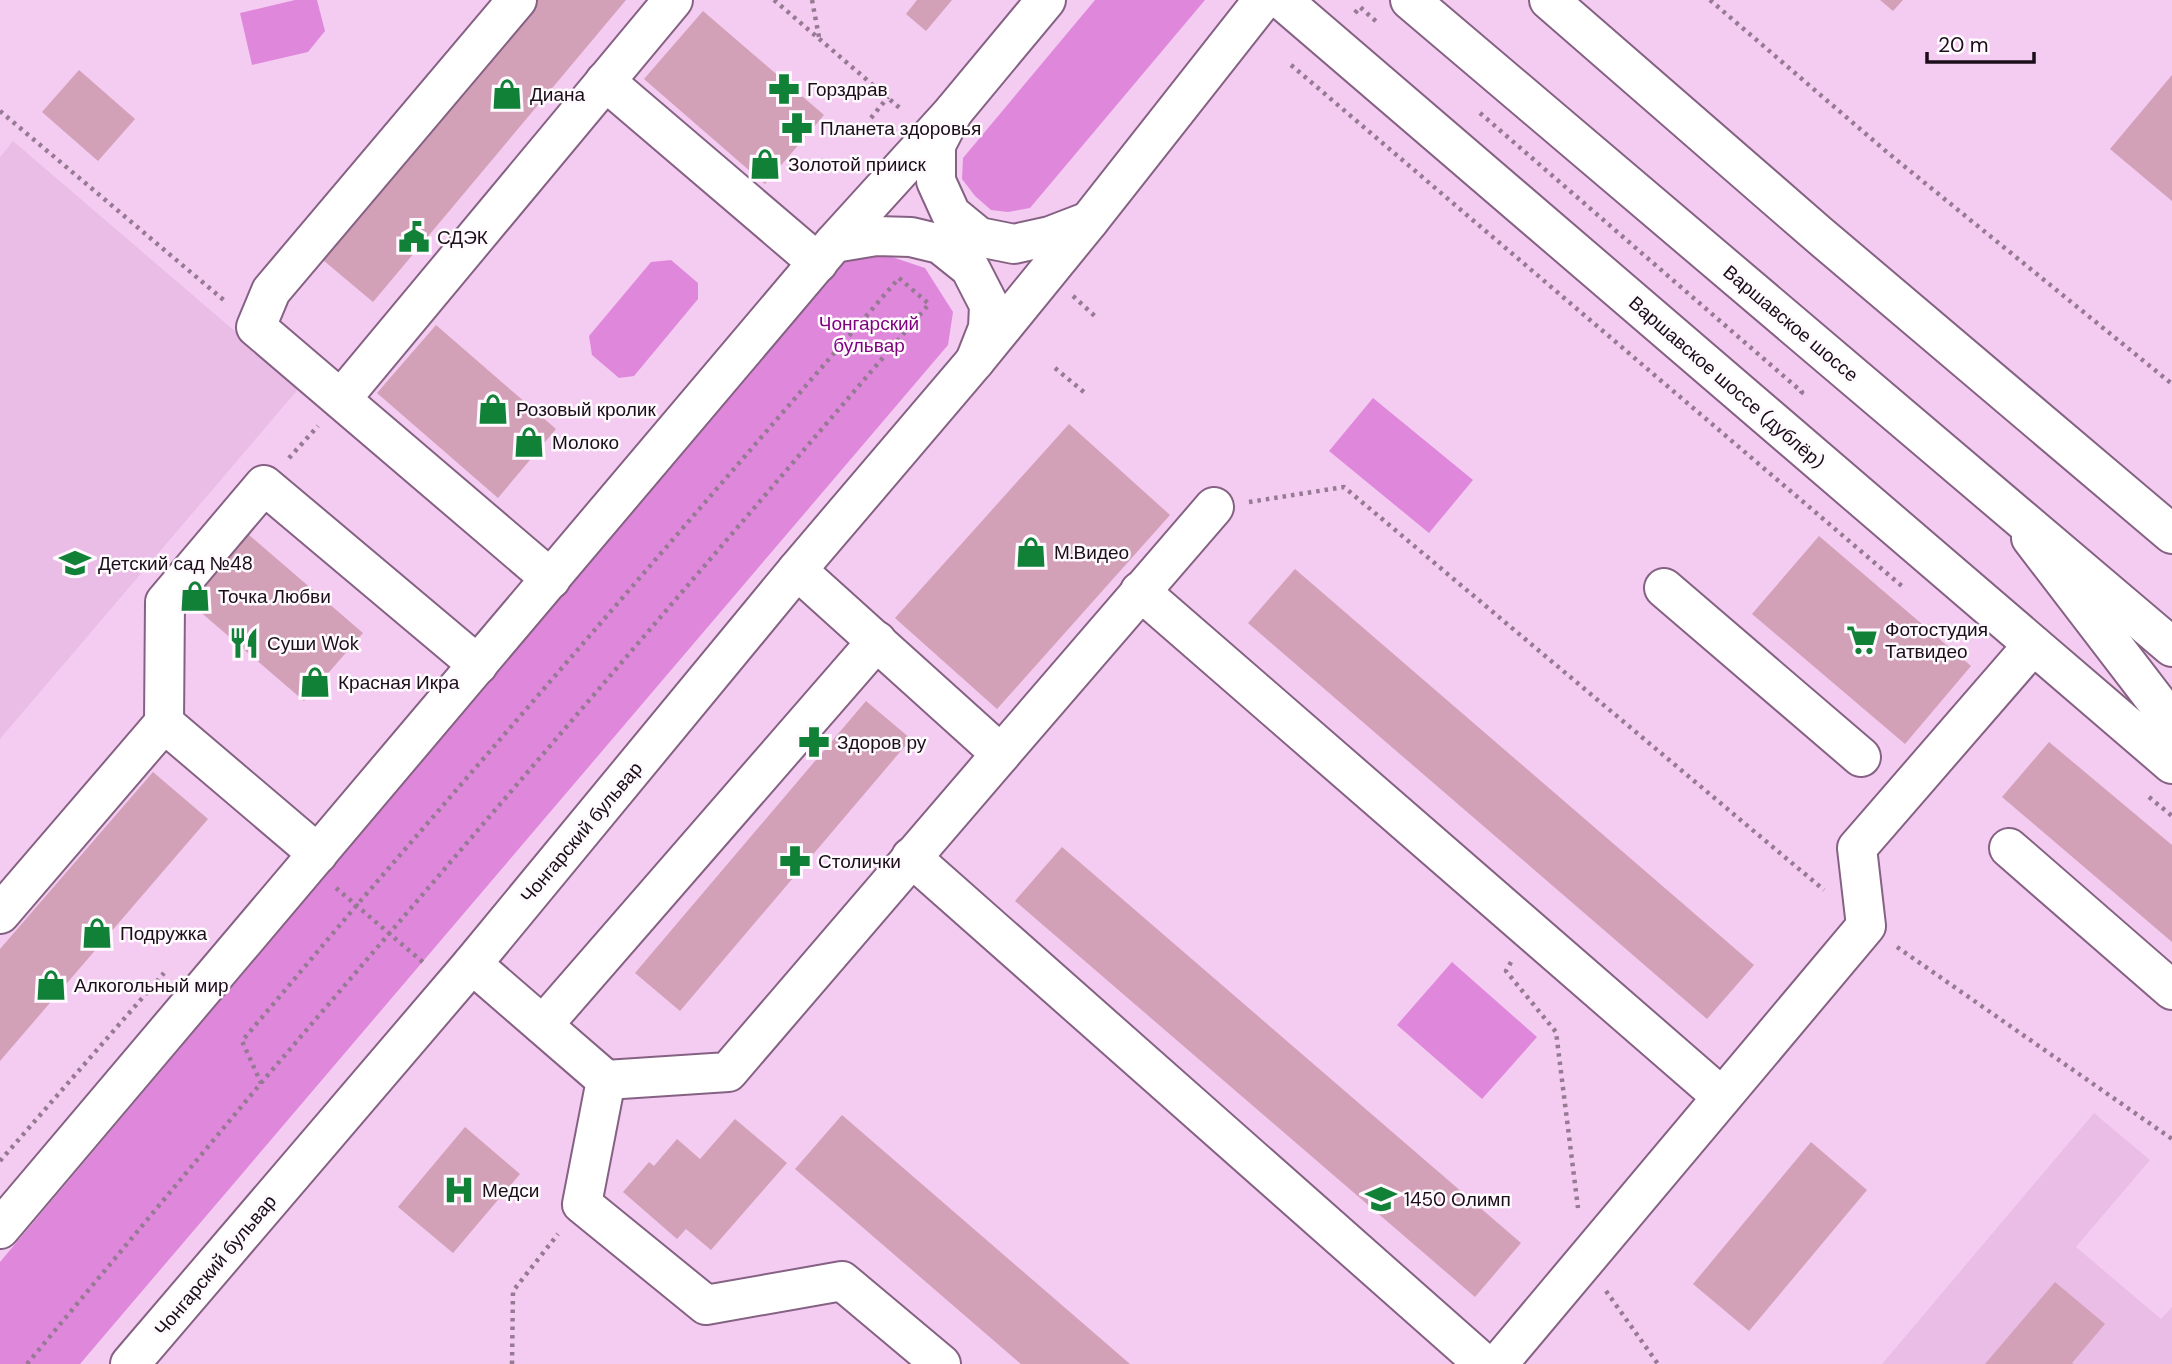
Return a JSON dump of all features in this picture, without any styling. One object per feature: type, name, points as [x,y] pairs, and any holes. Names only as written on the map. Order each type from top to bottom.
[{"type":"main road","points":[[517,0],[271,291],[256,327],[551,579]]},
{"type":"main road","points":[[341,399],[673,0]]},
{"type":"main road","points":[[0,1229],[826,253],[953,112],[1046,0]]},
{"type":"main road","name":"Чонгарский бульвар","points":[[130,1364],[462,975],[797,570],[975,361],[1263,0]]},
{"type":"main road","name":"Варшавское шоссе (дублёр)","points":[[1282,0],[2172,764]]},
{"type":"main road","name":"Варшавское шоссе","points":[[1410,0],[2172,647]]},
{"type":"main road","points":[[1549,0],[1818,234],[2172,534]]},
{"type":"main road","points":[[605,81],[826,253]]},
{"type":"main road","points":[[953,112],[936,145],[936,181],[951,214],[979,237],[1014,244],[1050,236],[1089,221]]},
{"type":"main road","points":[[826,253],[876,236],[911,237],[940,244],[970,268],[989,305],[988,328],[975,361]]},
{"type":"main road","points":[[0,914],[164,723],[165,602],[264,485],[478,665]]},
{"type":"main road","points":[[2006,506],[2172,722]]},
{"type":"main road","points":[[462,975],[543,1025],[606,1080],[728,1072],[1214,507]]},
{"type":"main road","points":[[797,570],[1001,754]]},
{"type":"main road","points":[[1664,588],[1861,757]]},
{"type":"main road","points":[[1140,591],[1722,1097]]},
{"type":"main road","points":[[543,1025],[877,641]]},
{"type":"main road","points":[[1499,1364],[1866,926],[1857,848],[2033,645]]},
{"type":"main road","points":[[164,723],[313,860]]},
{"type":"main road","points":[[2009,848],[2172,990]]},
{"type":"main road","points":[[911,857],[1484,1364]]},
{"type":"main road","points":[[606,1080],[582,1203],[706,1305],[842,1280],[941,1364]]},
{"type":"path","points":[[774,0],[902,110]]},
{"type":"path","points":[[812,0],[820,39]]},
{"type":"path","points":[[1710,0],[1888,153],[2172,384]]},
{"type":"path","points":[[1291,65],[1905,588]]},
{"type":"path","points":[[871,118],[888,97]]},
{"type":"path","points":[[0,111],[256,327]]},
{"type":"path","points":[[1529,156],[1763,359]]},
{"type":"path","points":[[26,1364],[261,1083],[929,304],[899,278],[356,905],[242,1041],[261,1083]]},
{"type":"path","points":[[1073,296],[1097,318]]},
{"type":"path","points":[[1055,368],[1085,393]]},
{"type":"path","points":[[1214,507],[1344,487],[1866,926],[2172,1139]]},
{"type":"path","points":[[2141,790],[2172,816]]},
{"type":"path","points":[[313,860],[356,905],[390,933],[462,975]]},
{"type":"path","points":[[1530,930],[1506,971],[1556,1032],[1585,1261],[1658,1364]]},
{"type":"path","points":[[0,1161],[171,965]]},
{"type":"path","points":[[512,1364],[513,1292],[582,1203]]},
{"type":"shaded area","name":"Детский сад №48","points":[[13,141],[300,387],[0,739],[0,157]]},
{"type":"shaded area","points":[[2094,1113],[2150,1160],[2076,1247],[2161,1319],[2172,1307],[2172,1364],[1882,1364]]},
{"type":"green space","points":[[295,0],[317,0],[325,31],[308,52],[252,65],[240,13]]},
{"type":"green space","points":[[1095,0],[1205,0],[1030,208],[1008,212],[991,210],[975,196],[962,179],[963,158]]},
{"type":"green space","name":"Чонгарский бульвар","points":[[880,253],[925,268],[953,312],[948,345],[80,1364],[0,1364],[0,1262],[845,259]]},
{"type":"green space","points":[[671,260],[698,283],[698,299],[634,376],[619,378],[592,355],[589,336],[651,262]]},
{"type":"green space","points":[[1373,398],[1473,480],[1429,533],[1329,451]]},
{"type":"green space","points":[[1452,962],[1537,1037],[1482,1099],[1397,1025]]},
{"type":"building","points":[[530,0],[626,0],[373,302],[317,255]]},
{"type":"building","points":[[917,0],[952,0],[926,31],[906,14]]},
{"type":"building","points":[[1880,0],[1903,0],[1893,11]]},
{"type":"building","points":[[703,11],[824,115],[765,184],[644,79]]},
{"type":"building","points":[[79,70],[135,119],[98,161],[42,112]]},
{"type":"building","points":[[2172,75],[2172,201],[2110,149]]},
{"type":"building","points":[[436,325],[556,429],[498,498],[377,393]]},
{"type":"building","points":[[1069,424],[1170,515],[997,709],[895,618]]},
{"type":"building","points":[[242,529],[363,633],[304,701],[183,597]]},
{"type":"building","name":"Фотостудия Татвидео","points":[[1819,536],[1971,666],[1905,744],[1752,614]]},
{"type":"building","points":[[1295,569],[1754,965],[1707,1019],[1248,623]]},
{"type":"building","points":[[866,701],[911,739],[680,1011],[635,973]]},
{"type":"building","points":[[2049,742],[2172,845],[2172,942],[2002,797]]},
{"type":"building","points":[[153,772],[208,819],[0,1061],[0,949]]},
{"type":"building","points":[[1062,847],[1521,1243],[1475,1297],[1015,901]]},
{"type":"building","points":[[842,1115],[1130,1364],[1021,1364],[795,1169]]},
{"type":"building","points":[[735,1119],[787,1163],[711,1250],[686,1229],[677,1239],[623,1192],[649,1162],[654,1166],[677,1139],[700,1159]]},
{"type":"building","name":"Медси","points":[[465,1127],[520,1174],[453,1253],[398,1207]]},
{"type":"building","points":[[1811,1142],[1867,1190],[1749,1331],[1693,1284]]},
{"type":"building","points":[[2055,1282],[2105,1324],[2072,1363],[2074,1364],[1985,1364]]},
{"type":"place","name":"Горздрав","points":[[784,89]]},
{"type":"place","name":"Диана","points":[[507,94]]},
{"type":"place","name":"Планета здоровья","points":[[797,128]]},
{"type":"place","name":"Золотой прииск","points":[[765,164]]},
{"type":"place","name":"СДЭК","points":[[414,237]]},
{"type":"place","name":"Розовый кролик","points":[[493,409]]},
{"type":"place","name":"Молоко","points":[[529,442]]},
{"type":"place","name":"М.Видео","points":[[1031,552]]},
{"type":"place","name":"Детский сад №48","points":[[75,563]]},
{"type":"place","name":"Точка Любви","points":[[195,596]]},
{"type":"place","name":"Фотостудия Татвидео","points":[[1862,640]]},
{"type":"place","name":"Суши Wok","points":[[244,643]]},
{"type":"place","name":"Красная Икра","points":[[315,682]]},
{"type":"place","name":"Здоров ру","points":[[814,742]]},
{"type":"place","name":"Столички","points":[[795,861]]},
{"type":"place","name":"Подружка","points":[[97,933]]},
{"type":"place","name":"Алкогольный мир","points":[[51,985]]},
{"type":"place","name":"Медси","points":[[459,1190]]},
{"type":"place","name":"1450 Олимп","points":[[1381,1199]]}]
